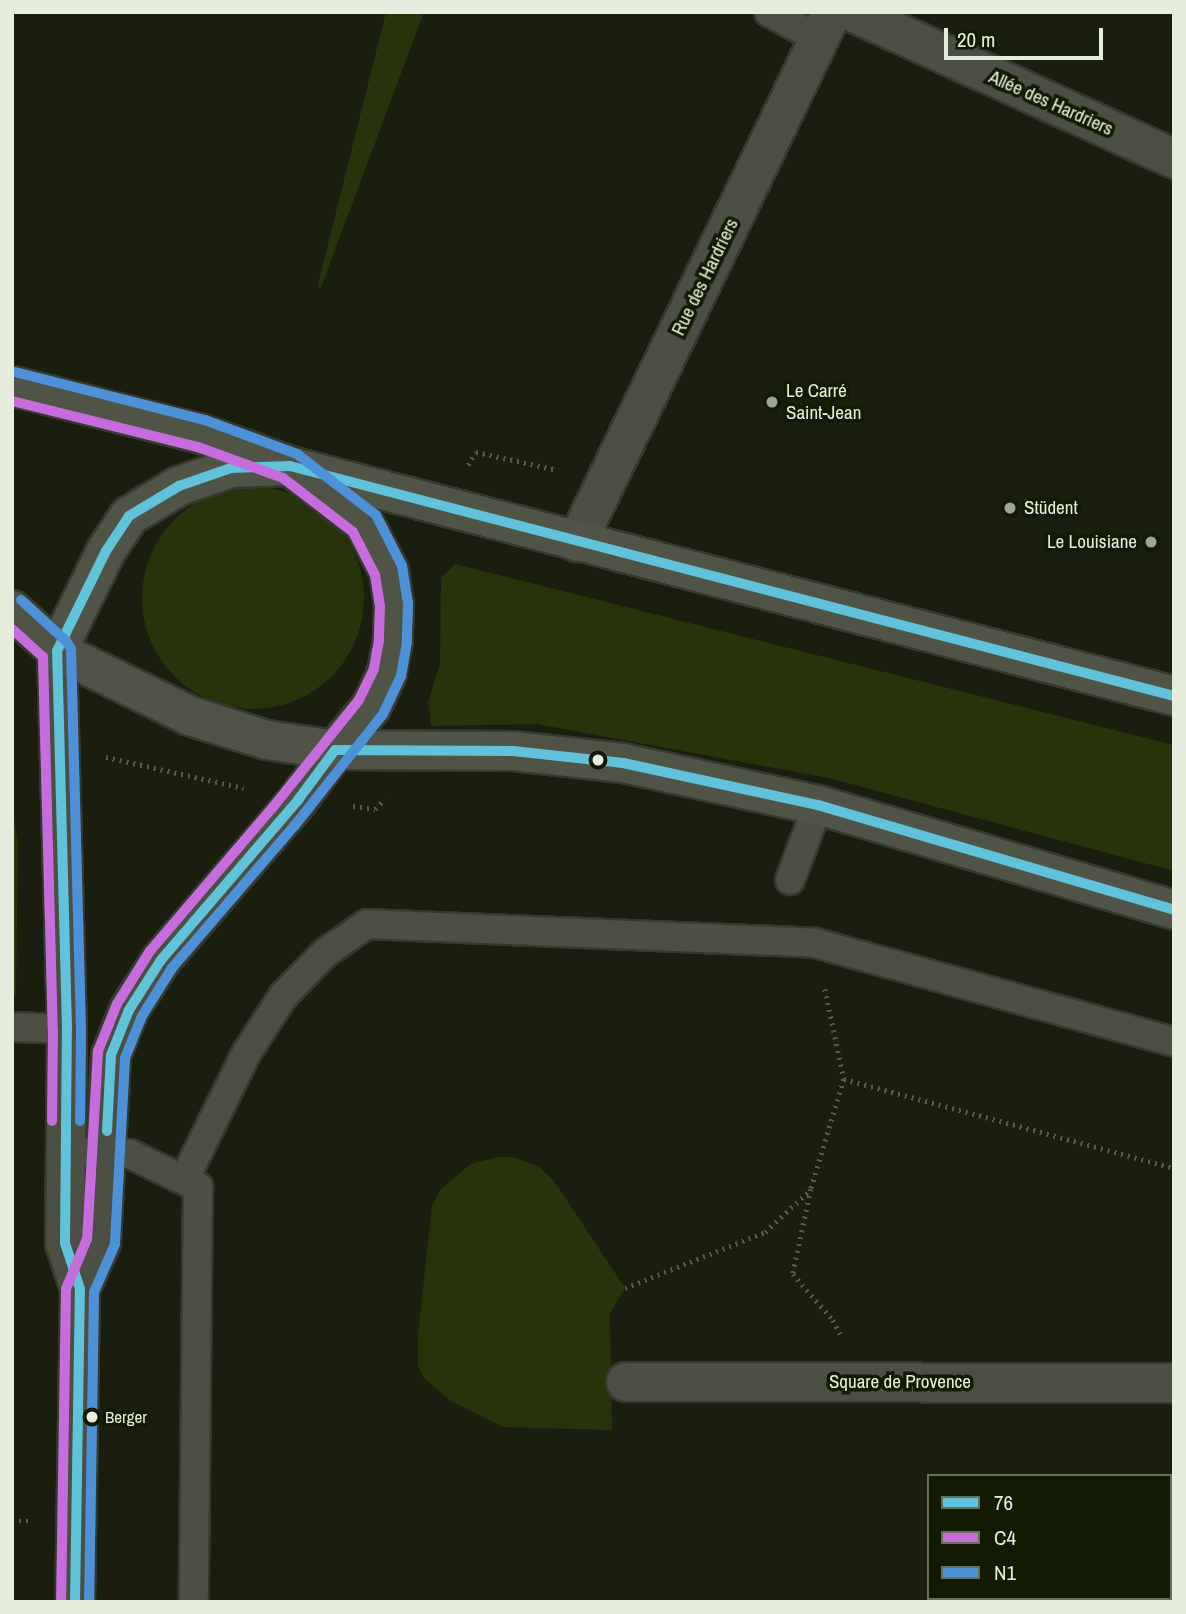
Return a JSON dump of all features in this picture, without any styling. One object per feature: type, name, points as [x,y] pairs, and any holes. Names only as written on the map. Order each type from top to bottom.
[{"type":"main road","points":[[12,386],[202,434],[290,466],[1174,696]]},
{"type":"main road","points":[[57,651],[106,551],[129,516],[179,486],[231,468],[290,466],[364,523],[389,571],[394,605],[393,641],[387,673],[371,707],[335,750]]},
{"type":"main road","points":[[12,610],[57,651],[190,716],[267,740],[335,750],[513,751],[623,763],[818,805],[1174,910]]},
{"type":"street","name":"Allée des Hardriers","points":[[852,12],[1174,159]]},
{"type":"street","name":"Rue des Hardriers","points":[[577,542],[826,25]]},
{"type":"street","points":[[57,651],[67,1029],[65,1243],[80,1289],[75,1602]]},
{"type":"street","points":[[80,1289],[101,1242],[111,1055],[129,1010],[161,960],[298,800],[335,750]]},
{"type":"street","name":"Square de Provence","points":[[626,1382],[1174,1383]]},
{"type":"lane","points":[[769,12],[826,25]]},
{"type":"lane","points":[[790,880],[818,805]]},
{"type":"lane","points":[[184,1180],[247,1052],[284,995],[325,953],[367,924],[815,943],[1174,1042]]},
{"type":"lane","points":[[12,1027],[67,1029]]},
{"type":"lane","points":[[66,1151],[130,1154],[198,1187],[194,1602]]},
{"type":"path","points":[[815,943],[844,1079],[811,1189],[793,1274],[833,1320],[862,1382]]},
{"type":"path","points":[[844,1079],[1174,1168]]},
{"type":"path","points":[[625,1288],[765,1232],[811,1189]]},
{"type":"green space","points":[[386,12],[424,12],[320,290],[318,284]]},
{"type":"green space","points":[[242,487],[264,487],[296,495],[332,519],[356,555],[364,598],[356,641],[332,677],[296,701],[264,709],[242,709],[210,701],[174,677],[150,641],[142,609],[142,587],[150,555],[174,519],[210,495]]},
{"type":"green space","points":[[455,564],[1174,745],[1174,871],[829,778],[536,724],[431,726],[428,702],[440,664],[441,578]]},
{"type":"green space","points":[[12,805],[18,843],[16,995],[12,995]]},
{"type":"green space","points":[[499,1157],[513,1157],[538,1166],[554,1181],[625,1288],[610,1313],[612,1430],[503,1427],[449,1400],[423,1377],[418,1366],[418,1334],[432,1206],[440,1190],[470,1164]]},
{"type":"transit line","name":"N1","points":[[15,372],[205,420],[297,454],[376,515],[402,566],[408,604],[407,642],[401,676],[383,714],[295,825],[172,968],[142,1016],[125,1058],[115,1244],[94,1292],[89,1602]]},
{"type":"transit line","name":"C4","points":[[12,401],[198,447],[283,478],[353,532],[375,575],[380,606],[379,640],[374,669],[359,700],[273,807],[150,951],[117,1004],[98,1051],[87,1239],[66,1289],[61,1602]]},
{"type":"transit line","name":"76","points":[[75,1602],[80,1289],[65,1243],[67,1029],[57,651],[106,551],[129,516],[179,486],[231,468],[290,466],[1174,696]]},
{"type":"transit line","name":"N1","points":[[21,600],[66,641],[71,649],[81,1029],[80,1121]]},
{"type":"transit line","name":"C4","points":[[12,629],[43,657],[53,1029],[52,1121]]},
{"type":"transit line","name":"76","points":[[107,1131],[111,1055],[129,1010],[161,960],[298,800],[335,750],[513,751],[623,763],[818,805],[1174,910]]},
{"type":"place","name":"Le Carré Saint-Jean","points":[[772,402]]},
{"type":"place","name":"Stüdent","points":[[1010,508]]},
{"type":"place","name":"Le Louisiane","points":[[1151,542]]},
{"type":"place","name":"Berger","points":[[92,1417]]}]
